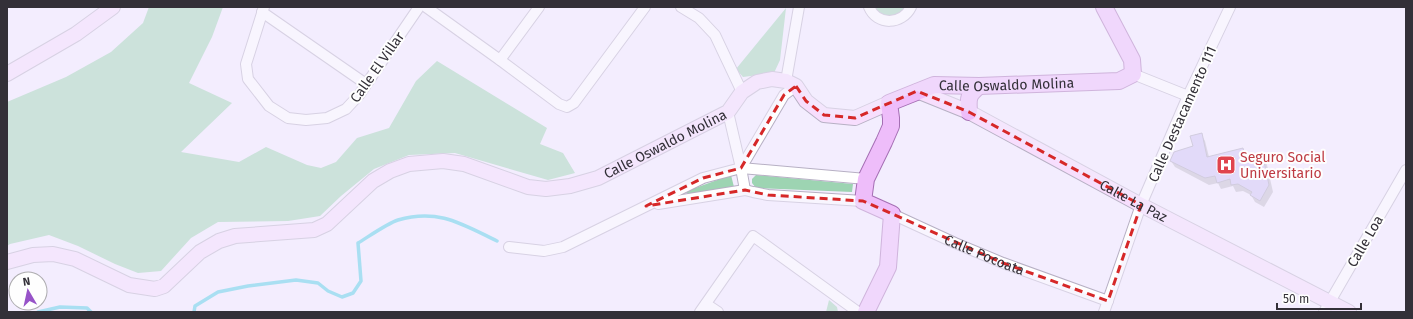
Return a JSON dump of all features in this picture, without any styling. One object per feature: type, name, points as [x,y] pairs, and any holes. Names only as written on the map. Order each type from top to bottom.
[{"type":"main road","points":[[7,74],[76,34],[114,7]]},
{"type":"main road","points":[[1104,7],[1132,60],[1133,74]]},
{"type":"main road","name":"Calle Oswaldo Molina","points":[[7,262],[33,255],[53,254],[74,259],[128,285],[155,289],[164,286],[200,252],[219,241],[235,236],[314,230],[327,224],[373,181],[390,171],[409,164],[443,161],[464,164],[528,186],[546,188],[570,186],[598,178],[728,112],[742,92],[757,82],[772,79],[791,83],[806,101],[824,115],[856,118],[889,102],[934,85],[979,86],[1119,81],[1133,74]]},
{"type":"main road","points":[[969,112],[969,96],[971,92],[979,86]]},
{"type":"main road","name":"Calle La Paz","points":[[917,91],[969,112],[1327,307],[1350,312]]},
{"type":"main road","points":[[863,200],[866,179],[891,126],[889,102]]},
{"type":"main road","name":"Calle Pocoata","points":[[863,200],[892,214]]},
{"type":"main road","points":[[866,312],[888,267],[892,214]]},
{"type":"street","name":"Calle El Villar","points":[[263,9],[246,64],[248,79],[269,106],[288,118],[306,120],[327,118],[346,109],[359,95],[419,7]]},
{"type":"street","points":[[426,7],[559,104],[567,107],[574,103],[646,7]]},
{"type":"street","points":[[500,60],[539,7]]},
{"type":"street","points":[[681,7],[699,18],[715,35],[742,92]]},
{"type":"street","points":[[741,168],[791,83],[799,7]]},
{"type":"street","points":[[869,7],[874,15],[887,21],[894,21],[901,18],[906,14],[910,7]]},
{"type":"street","name":"Calle Destacamento 111","points":[[1104,312],[1142,205],[1188,96],[1230,7]]},
{"type":"street","points":[[263,9],[366,84]]},
{"type":"street","points":[[1133,74],[1188,96]]},
{"type":"street","points":[[728,112],[745,190]]},
{"type":"street","points":[[509,247],[544,251],[563,247],[703,178],[741,168],[866,179]]},
{"type":"street","name":"Calle Loa","points":[[1327,307],[1406,170]]},
{"type":"street","points":[[646,206],[745,190],[768,195],[863,200]]},
{"type":"street","name":"Calle Pocoata","points":[[892,214],[1003,263],[1108,301]]},
{"type":"street","points":[[718,312],[703,308],[753,236],[858,312]]},
{"type":"highlighted area","points":[[796,86],[806,101],[824,115],[855,118],[917,91],[969,112],[1141,205],[1108,301],[1003,263],[863,201],[768,195],[745,190],[646,206],[703,178],[741,168],[784,95]]},
{"type":"green space","points":[[149,7],[223,7],[212,37],[189,83],[232,103],[181,152],[239,162],[266,147],[307,165],[321,168],[336,162],[357,138],[389,128],[416,81],[437,61],[547,128],[540,144],[563,153],[575,173],[548,180],[455,153],[409,155],[374,169],[341,196],[320,216],[288,221],[218,222],[191,238],[161,271],[138,273],[115,264],[78,246],[49,235],[7,246],[7,102],[66,77],[111,52],[143,23]]},
{"type":"green space","points":[[875,7],[906,7],[899,14],[890,16],[882,14]]},
{"type":"green space","points":[[786,8],[780,60],[774,73],[743,77],[736,69]]},
{"type":"green space","points":[[731,175],[734,187],[689,194],[687,193],[687,191]]},
{"type":"green space","points":[[756,175],[853,184],[852,192],[756,188],[752,183],[752,179]]},
{"type":"green space","points":[[829,300],[837,307],[838,312],[826,312]]},
{"type":"building","points":[[1202,133],[1207,157],[1243,148],[1245,156],[1251,155],[1252,160],[1263,157],[1269,185],[1260,201],[1250,195],[1252,192],[1238,184],[1231,185],[1230,179],[1217,183],[1215,176],[1205,178],[1170,161],[1174,152],[1193,146],[1190,136]]},
{"type":"waterway","points":[[194,312],[195,306],[218,292],[248,286],[296,280],[318,283],[328,291],[342,297],[353,293],[361,281],[358,243],[398,220],[425,216],[438,217],[461,224],[497,241]]},
{"type":"waterway","points":[[38,312],[60,307],[87,308],[91,312]]},
{"type":"place","name":"Seguro Social Universitario","points":[[1226,165]]}]
